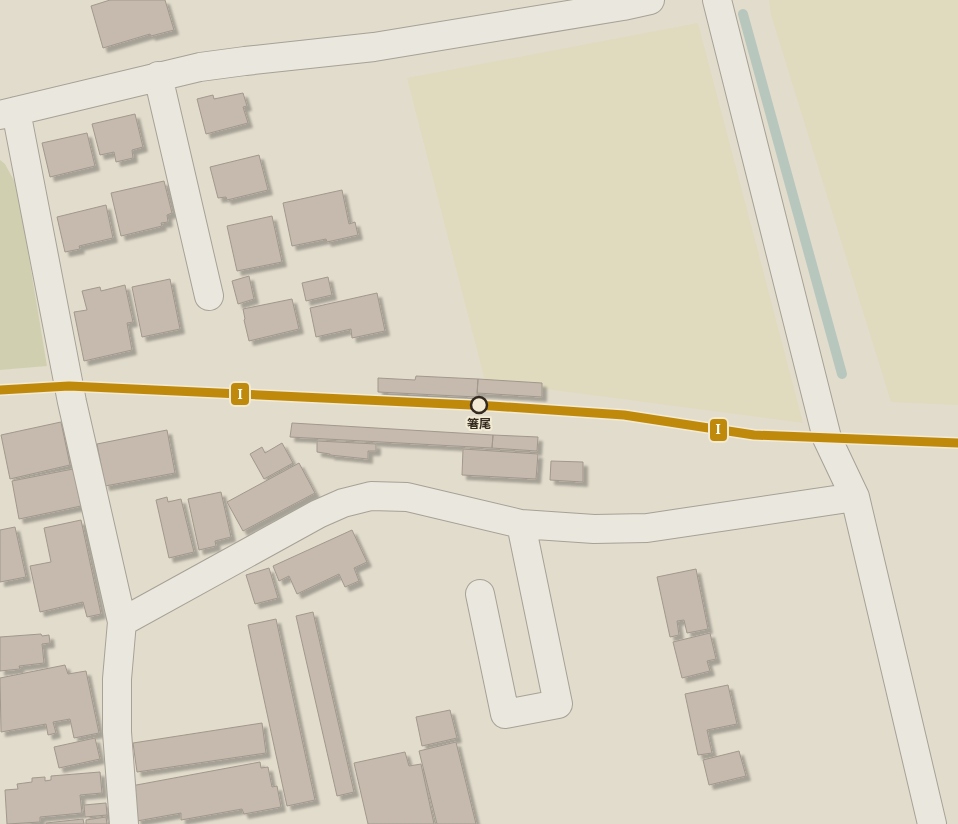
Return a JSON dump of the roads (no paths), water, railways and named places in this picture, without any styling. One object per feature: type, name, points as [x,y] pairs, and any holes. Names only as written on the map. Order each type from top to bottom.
[{"type":"street","points":[[124,824],[116,732],[117,679],[122,622],[8,113],[158,76],[200,68],[374,46],[613,8],[650,0]]},
{"type":"street","points":[[717,0],[827,438],[855,497],[932,824]]},
{"type":"street","points":[[158,76],[209,296]]},
{"type":"street","points":[[122,622],[318,514],[343,503],[370,496],[407,497],[521,524],[594,529],[647,528],[855,497]]},
{"type":"street","points":[[480,594],[505,714],[558,704],[521,524]]},
{"type":"waterway","points":[[743,14],[842,374]]},
{"type":"place","name":"箸尾","points":[[479,405]]}]
